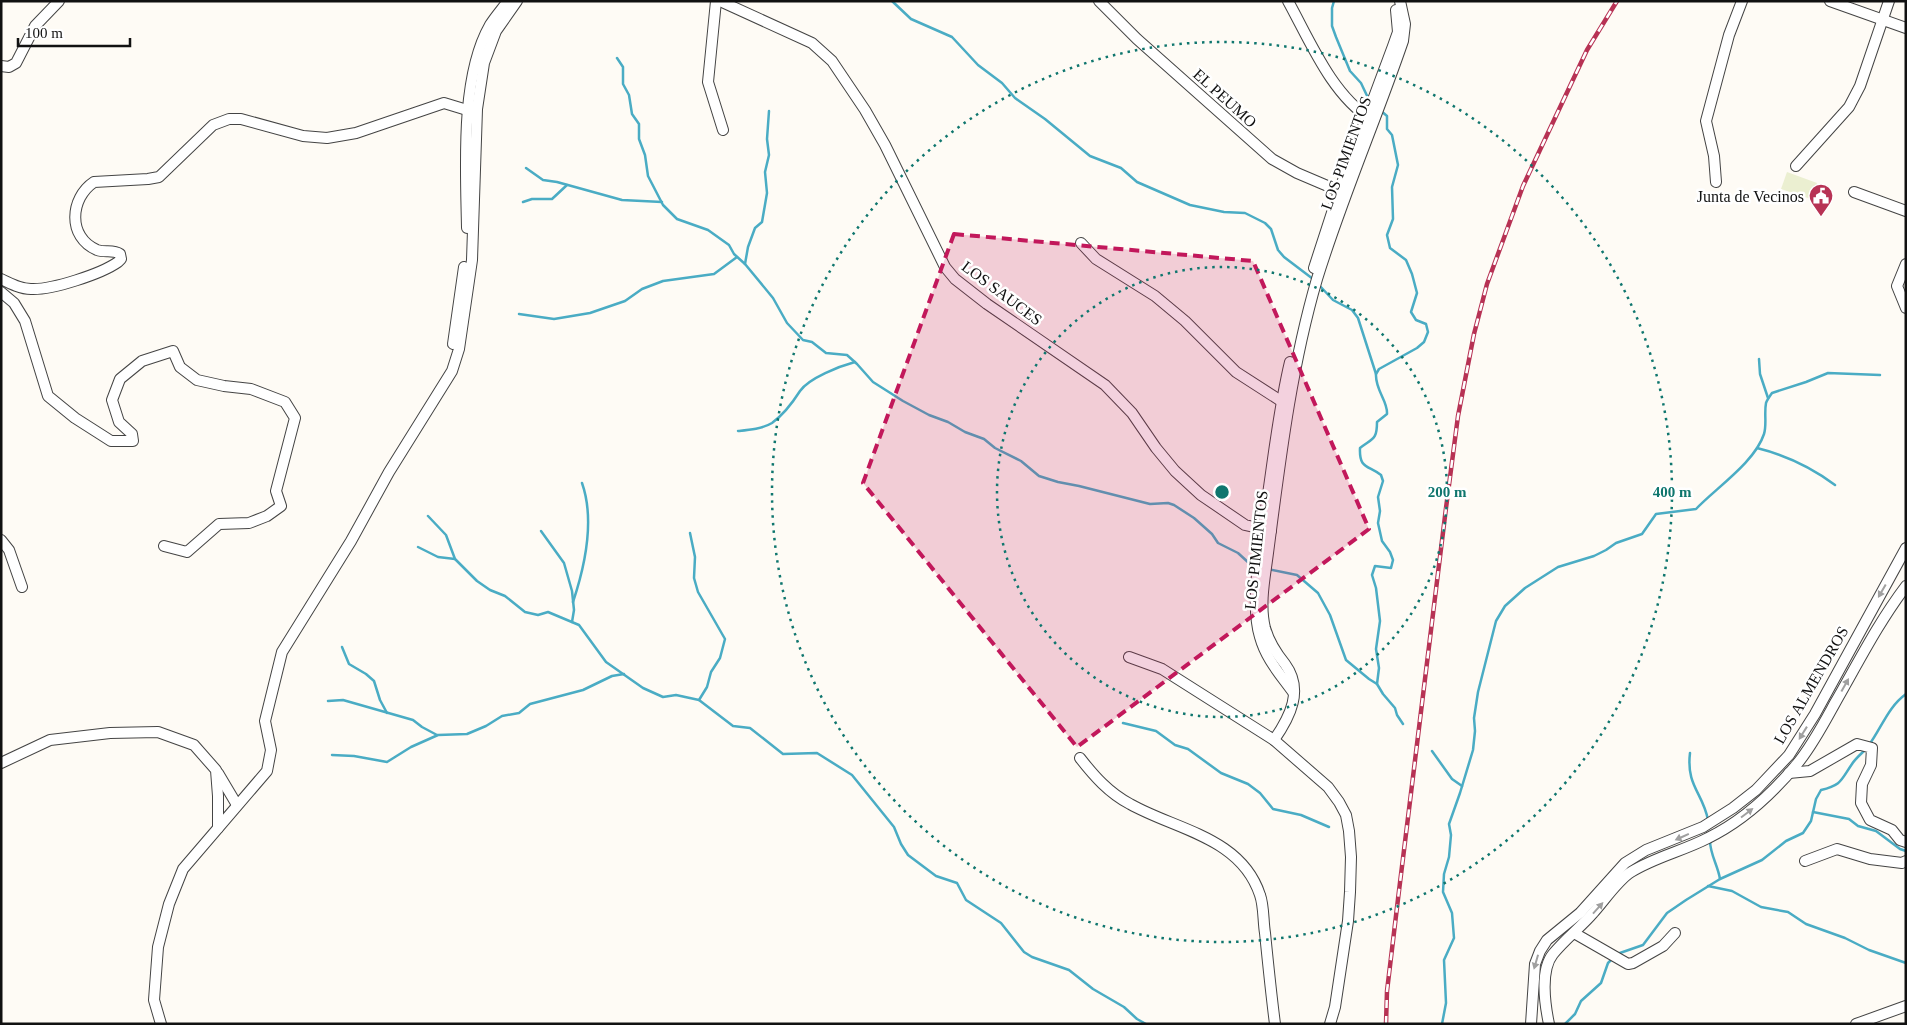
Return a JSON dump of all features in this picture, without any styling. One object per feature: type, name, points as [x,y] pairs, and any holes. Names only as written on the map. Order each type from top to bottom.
[{"type":"street","points":[[1,66],[9,67],[16,63],[35,26],[59,1]]},
{"type":"street","points":[[453,350],[467,237],[467,110],[472,77],[490,25],[508,1]]},
{"type":"street","points":[[161,1024],[154,1000],[158,947],[169,904],[183,869],[268,771],[271,750],[265,721],[282,652],[351,541],[389,472],[452,371],[459,348],[472,260],[478,109],[484,63],[496,31],[517,1]]},
{"type":"street","points":[[716,1],[708,82],[723,130]]},
{"type":"street","name":"LOS SAUCES","points":[[720,1],[812,43],[832,61],[865,110],[945,267],[955,279],[987,304],[1104,385],[1132,413],[1156,448],[1175,471],[1201,495],[1245,525],[1267,530]]},
{"type":"street","name":"EL PEUMO","points":[[1099,1],[1137,39],[1255,146],[1284,167],[1343,192]]},
{"type":"street","points":[[1288,1],[1336,86],[1352,105],[1370,118]]},
{"type":"street","name":"LOS PIMIENTOS","points":[[1267,530],[1281,401],[1310,280],[1370,118],[1398,32],[1394,1]]},
{"type":"street","name":"LOS PIMIENTOS","points":[[1370,118],[1405,32],[1400,1]]},
{"type":"street","points":[[1716,182],[1714,156],[1706,121],[1729,35],[1742,1]]},
{"type":"street","points":[[1830,1],[1906,28]]},
{"type":"street","points":[[1796,166],[1849,107],[1860,86],[1890,1]]},
{"type":"street","points":[[1,280],[30,290],[54,287],[118,262],[121,259],[117,251],[97,250],[89,245],[80,234],[75,216],[79,196],[87,186],[94,182],[148,179],[159,176],[214,125],[221,121],[241,119],[303,136],[327,138],[356,133],[444,103],[467,110]]},
{"type":"street","name":"LOS PIMIENTOS","points":[[1274,740],[1290,715],[1293,692],[1266,654],[1257,627],[1256,598],[1297,358],[1343,192]]},
{"type":"street","points":[[1854,192],[1906,211]]},
{"type":"street","points":[[1081,243],[1096,259],[1155,296],[1185,320],[1236,372],[1281,401]]},
{"type":"street","points":[[1906,264],[1898,286],[1906,308]]},
{"type":"street","points":[[1,292],[14,303],[25,321],[48,396],[75,418],[111,441],[133,441],[132,434],[119,422],[112,400],[120,379],[142,361],[173,350],[180,367],[197,380],[251,389],[285,402],[295,418],[276,491],[281,506],[267,516],[249,523],[219,524],[187,552],[164,546]]},
{"type":"street","points":[[1,540],[9,550],[22,587]]},
{"type":"street","name":"LOS ALMENDROS","points":[[1531,1024],[1535,964],[1540,951],[1551,936],[1580,913],[1625,863],[1646,850],[1703,827],[1733,808],[1756,790],[1789,755],[1815,714],[1906,548]]},
{"type":"street","name":"LOS ALMENDROS","points":[[1549,1024],[1546,1007],[1546,970],[1552,955],[1630,872],[1709,838],[1765,800],[1799,763],[1885,614],[1906,586]]},
{"type":"street","points":[[1129,657],[1162,669],[1274,740],[1328,787],[1346,815],[1351,857],[1348,922],[1335,1007],[1330,1024]]},
{"type":"street","points":[[1,763],[50,740],[110,734],[158,732],[194,746],[216,770],[237,805]]},
{"type":"street","points":[[1789,773],[1810,770],[1856,744],[1872,748],[1871,765],[1862,784],[1861,803],[1870,820],[1892,830],[1900,840],[1906,842]]},
{"type":"street","points":[[1080,758],[1095,777],[1112,792],[1130,804],[1226,848],[1250,873],[1261,895],[1275,1024]]},
{"type":"street","points":[[216,770],[218,828]]},
{"type":"street","points":[[1805,861],[1837,849],[1870,859],[1902,863],[1906,861]]},
{"type":"street","points":[[1574,933],[1628,964],[1663,946],[1675,933]]},
{"type":"street","points":[[1551,936],[1564,943]]},
{"type":"street","points":[[1856,1024],[1906,1006]]},
{"type":"highlighted area","points":[[954,234],[1253,261],[1369,529],[1077,747],[863,483]]},
{"type":"green space","points":[[1787,172],[1817,183],[1811,199],[1781,189]]},
{"type":"waterway","points":[[892,1],[911,19],[952,37],[978,65],[1002,83],[1015,98],[1045,119],[1090,156],[1121,168],[1137,182],[1190,205],[1224,212],[1245,213],[1265,223],[1271,229],[1278,250],[1284,257],[1313,279]]},
{"type":"waterway","points":[[1334,1],[1332,26],[1350,71],[1361,83],[1369,100]]},
{"type":"waterway","points":[[617,58],[623,67],[623,84],[629,95],[632,114],[639,124],[639,139],[645,155],[648,176],[663,205],[677,219],[708,230],[729,245],[734,254],[745,264],[773,298],[787,323],[803,340],[812,342],[826,353],[847,355],[873,382],[903,401],[965,432],[984,439],[995,448],[1021,461],[1039,476],[1150,504],[1168,503],[1174,505],[1194,518],[1212,534],[1218,543],[1238,553],[1250,564],[1255,565]]},
{"type":"waterway","points":[[1380,110],[1387,116],[1387,129],[1392,135],[1398,165],[1392,187],[1393,219],[1387,235],[1390,248],[1406,260],[1412,274],[1417,293],[1411,312],[1416,320],[1426,324],[1428,332],[1424,342],[1417,348],[1379,369],[1376,374],[1377,385],[1386,405],[1387,414],[1377,422],[1375,436],[1360,448],[1361,460],[1365,466],[1381,475],[1383,481],[1378,497],[1380,511],[1378,523],[1382,541],[1393,560],[1391,568],[1375,566],[1372,575],[1376,588],[1380,621],[1376,649],[1379,668],[1377,684],[1395,708],[1403,724]]},
{"type":"waterway","points":[[745,264],[748,247],[755,228],[762,222],[767,193],[765,172],[769,155],[767,139],[769,111]]},
{"type":"waterway","points":[[526,168],[543,180],[622,200],[662,202]]},
{"type":"waterway","points":[[523,202],[532,199],[552,199],[567,185]]},
{"type":"waterway","points":[[519,314],[554,319],[590,313],[625,301],[642,289],[663,281],[714,274],[737,257]]},
{"type":"waterway","points":[[1319,285],[1333,300],[1352,310],[1358,318],[1376,374]]},
{"type":"waterway","points":[[1759,359],[1760,374],[1768,398]]},
{"type":"waterway","points":[[738,431],[760,428],[772,423],[791,404],[804,386],[817,377],[855,362]]},
{"type":"waterway","points":[[1442,1024],[1446,1003],[1444,960],[1454,938],[1452,913],[1443,892],[1444,874],[1449,857],[1451,835],[1449,824],[1473,750],[1474,718],[1478,692],[1496,621],[1505,606],[1525,588],[1558,567],[1594,556],[1616,543],[1642,534],[1656,514],[1696,509],[1752,455],[1764,434],[1766,403],[1772,393],[1828,373],[1880,375]]},
{"type":"waterway","points":[[1757,448],[1798,462],[1835,485]]},
{"type":"waterway","points":[[573,602],[585,558],[587,543],[588,512],[582,483]]},
{"type":"waterway","points":[[428,516],[446,535],[455,559],[477,581],[490,590],[505,596],[525,612],[538,615],[548,612],[579,625],[606,662],[643,688],[663,697],[676,695],[699,700],[733,726],[750,728],[783,754],[817,753],[852,775],[894,827],[908,855],[936,876],[957,883],[966,900],[1001,923],[1024,952],[1032,957],[1069,970],[1093,989],[1124,1007],[1137,1019],[1146,1024]]},
{"type":"waterway","points":[[541,531],[564,563],[572,591],[574,610],[572,622]]},
{"type":"waterway","points":[[690,533],[695,557],[694,578],[698,592],[725,639],[720,658],[711,672],[707,687],[699,700]]},
{"type":"waterway","points":[[418,547],[438,557],[455,559]]},
{"type":"waterway","points":[[1268,569],[1297,575],[1318,593],[1330,615],[1346,660],[1377,684]]},
{"type":"waterway","points":[[342,647],[349,664],[374,681],[380,700],[387,713]]},
{"type":"waterway","points":[[332,755],[354,756],[387,762],[411,747],[438,735],[467,734],[486,726],[502,716],[519,713],[530,704],[583,690],[612,676],[624,674]]},
{"type":"waterway","points":[[1869,745],[1894,705],[1906,694]]},
{"type":"waterway","points":[[328,701],[343,700],[413,720],[437,735]]},
{"type":"waterway","points":[[1123,723],[1156,731],[1175,745],[1188,749],[1221,773],[1248,784],[1260,793],[1273,809],[1301,815],[1329,827]]},
{"type":"waterway","points":[[1617,954],[1643,945],[1667,913],[1686,900],[1720,879],[1762,860],[1786,841],[1803,833],[1811,821],[1816,799],[1821,790],[1837,784],[1866,749]]},
{"type":"waterway","points":[[1432,751],[1452,779],[1462,786]]},
{"type":"waterway","points":[[1690,753],[1690,774],[1703,803],[1708,820]]},
{"type":"waterway","points":[[1813,812],[1849,819],[1858,826],[1876,831],[1900,849],[1906,851]]},
{"type":"waterway","points":[[1710,841],[1711,851],[1720,879]]},
{"type":"waterway","points":[[1708,886],[1732,891],[1761,907],[1788,912],[1806,924],[1906,963]]},
{"type":"waterway","points":[[1565,1024],[1575,1014],[1581,1001],[1601,983],[1608,963],[1613,958]]},
{"type":"railway","points":[[1386,1024],[1387,991],[1446,508],[1458,416],[1474,334],[1487,284],[1523,186],[1587,50],[1617,1]]},
{"type":"place","name":"Junta de Vecinos","points":[[1821,217]]}]
